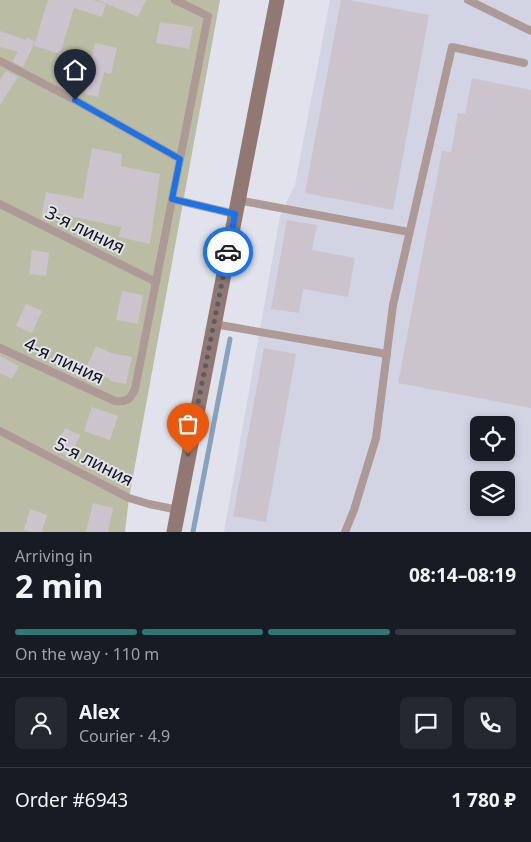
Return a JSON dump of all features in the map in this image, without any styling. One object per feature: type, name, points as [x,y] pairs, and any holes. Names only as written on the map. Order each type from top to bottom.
[{"type":"main road","points":[[174,532],[276,0]]},
{"type":"lane","points":[[156,282],[208,16],[175,0]]},
{"type":"lane","points":[[468,0],[531,31]]},
{"type":"lane","points":[[345,532],[354,510],[376,438],[392,305],[452,46],[524,64]]},
{"type":"lane","points":[[0,61],[75,100],[180,159]]},
{"type":"lane","points":[[172,199],[409,232]]},
{"type":"lane","name":"3-я линия","points":[[0,204],[156,282]]},
{"type":"lane","name":"4-я линия","points":[[0,348],[115,401],[123,402],[131,398],[135,389],[156,282]]},
{"type":"lane","points":[[213,324],[386,354]]},
{"type":"lane","name":"5-я линия","points":[[0,431],[129,498],[178,510]]},
{"type":"shaded area","points":[[330,0],[531,0],[531,532],[224,532],[280,216],[295,185]]},
{"type":"green space","points":[[0,0],[220,0],[129,498],[125,532],[0,532]]},
{"type":"building","points":[[48,0],[93,0],[106,4],[102,17],[74,8],[60,54],[34,46]]},
{"type":"building","points":[[98,0],[146,0],[138,17]]},
{"type":"building","points":[[341,0],[429,15],[393,210],[305,193]]},
{"type":"building","points":[[160,22],[193,27],[189,49],[156,43]]},
{"type":"building","points":[[0,31],[26,40],[27,37],[35,42],[23,67],[12,61],[18,52],[0,47]]},
{"type":"building","points":[[95,43],[117,48],[111,74],[104,72],[98,97],[85,94]]},
{"type":"building","points":[[6,71],[18,77],[0,105],[0,80]]},
{"type":"building","points":[[472,78],[531,90],[531,408],[398,383],[442,151],[451,152],[458,113],[465,114]]},
{"type":"building","points":[[92,148],[122,154],[121,166],[160,174],[150,244],[119,237],[121,227],[56,213],[54,221],[41,218],[46,192],[83,199]]},
{"type":"building","points":[[287,220],[317,225],[312,250],[355,258],[348,297],[303,289],[299,313],[271,309]]},
{"type":"building","points":[[32,250],[49,253],[46,276],[29,274]]},
{"type":"building","points":[[122,291],[143,295],[138,324],[116,320]]},
{"type":"building","points":[[26,304],[42,311],[32,333],[16,326]]},
{"type":"building","points":[[96,346],[111,353],[132,357],[126,384],[110,381],[110,379],[86,368]]},
{"type":"building","points":[[264,348],[296,354],[266,522],[233,516]]},
{"type":"building","points":[[0,356],[19,366],[12,379],[0,373]]},
{"type":"building","points":[[92,407],[118,416],[110,440],[84,431]]},
{"type":"building","points":[[65,428],[80,435],[70,457],[55,450]]},
{"type":"building","points":[[93,503],[113,508],[108,532],[86,532]]},
{"type":"building","points":[[30,509],[47,515],[42,532],[24,530]]},
{"type":"waterway","points":[[193,532],[230,339]]},
{"type":"way so far","points":[[188,454],[228,252]]},
{"type":"route","points":[[75,100],[180,159],[172,199],[235,214],[228,252]]}]
